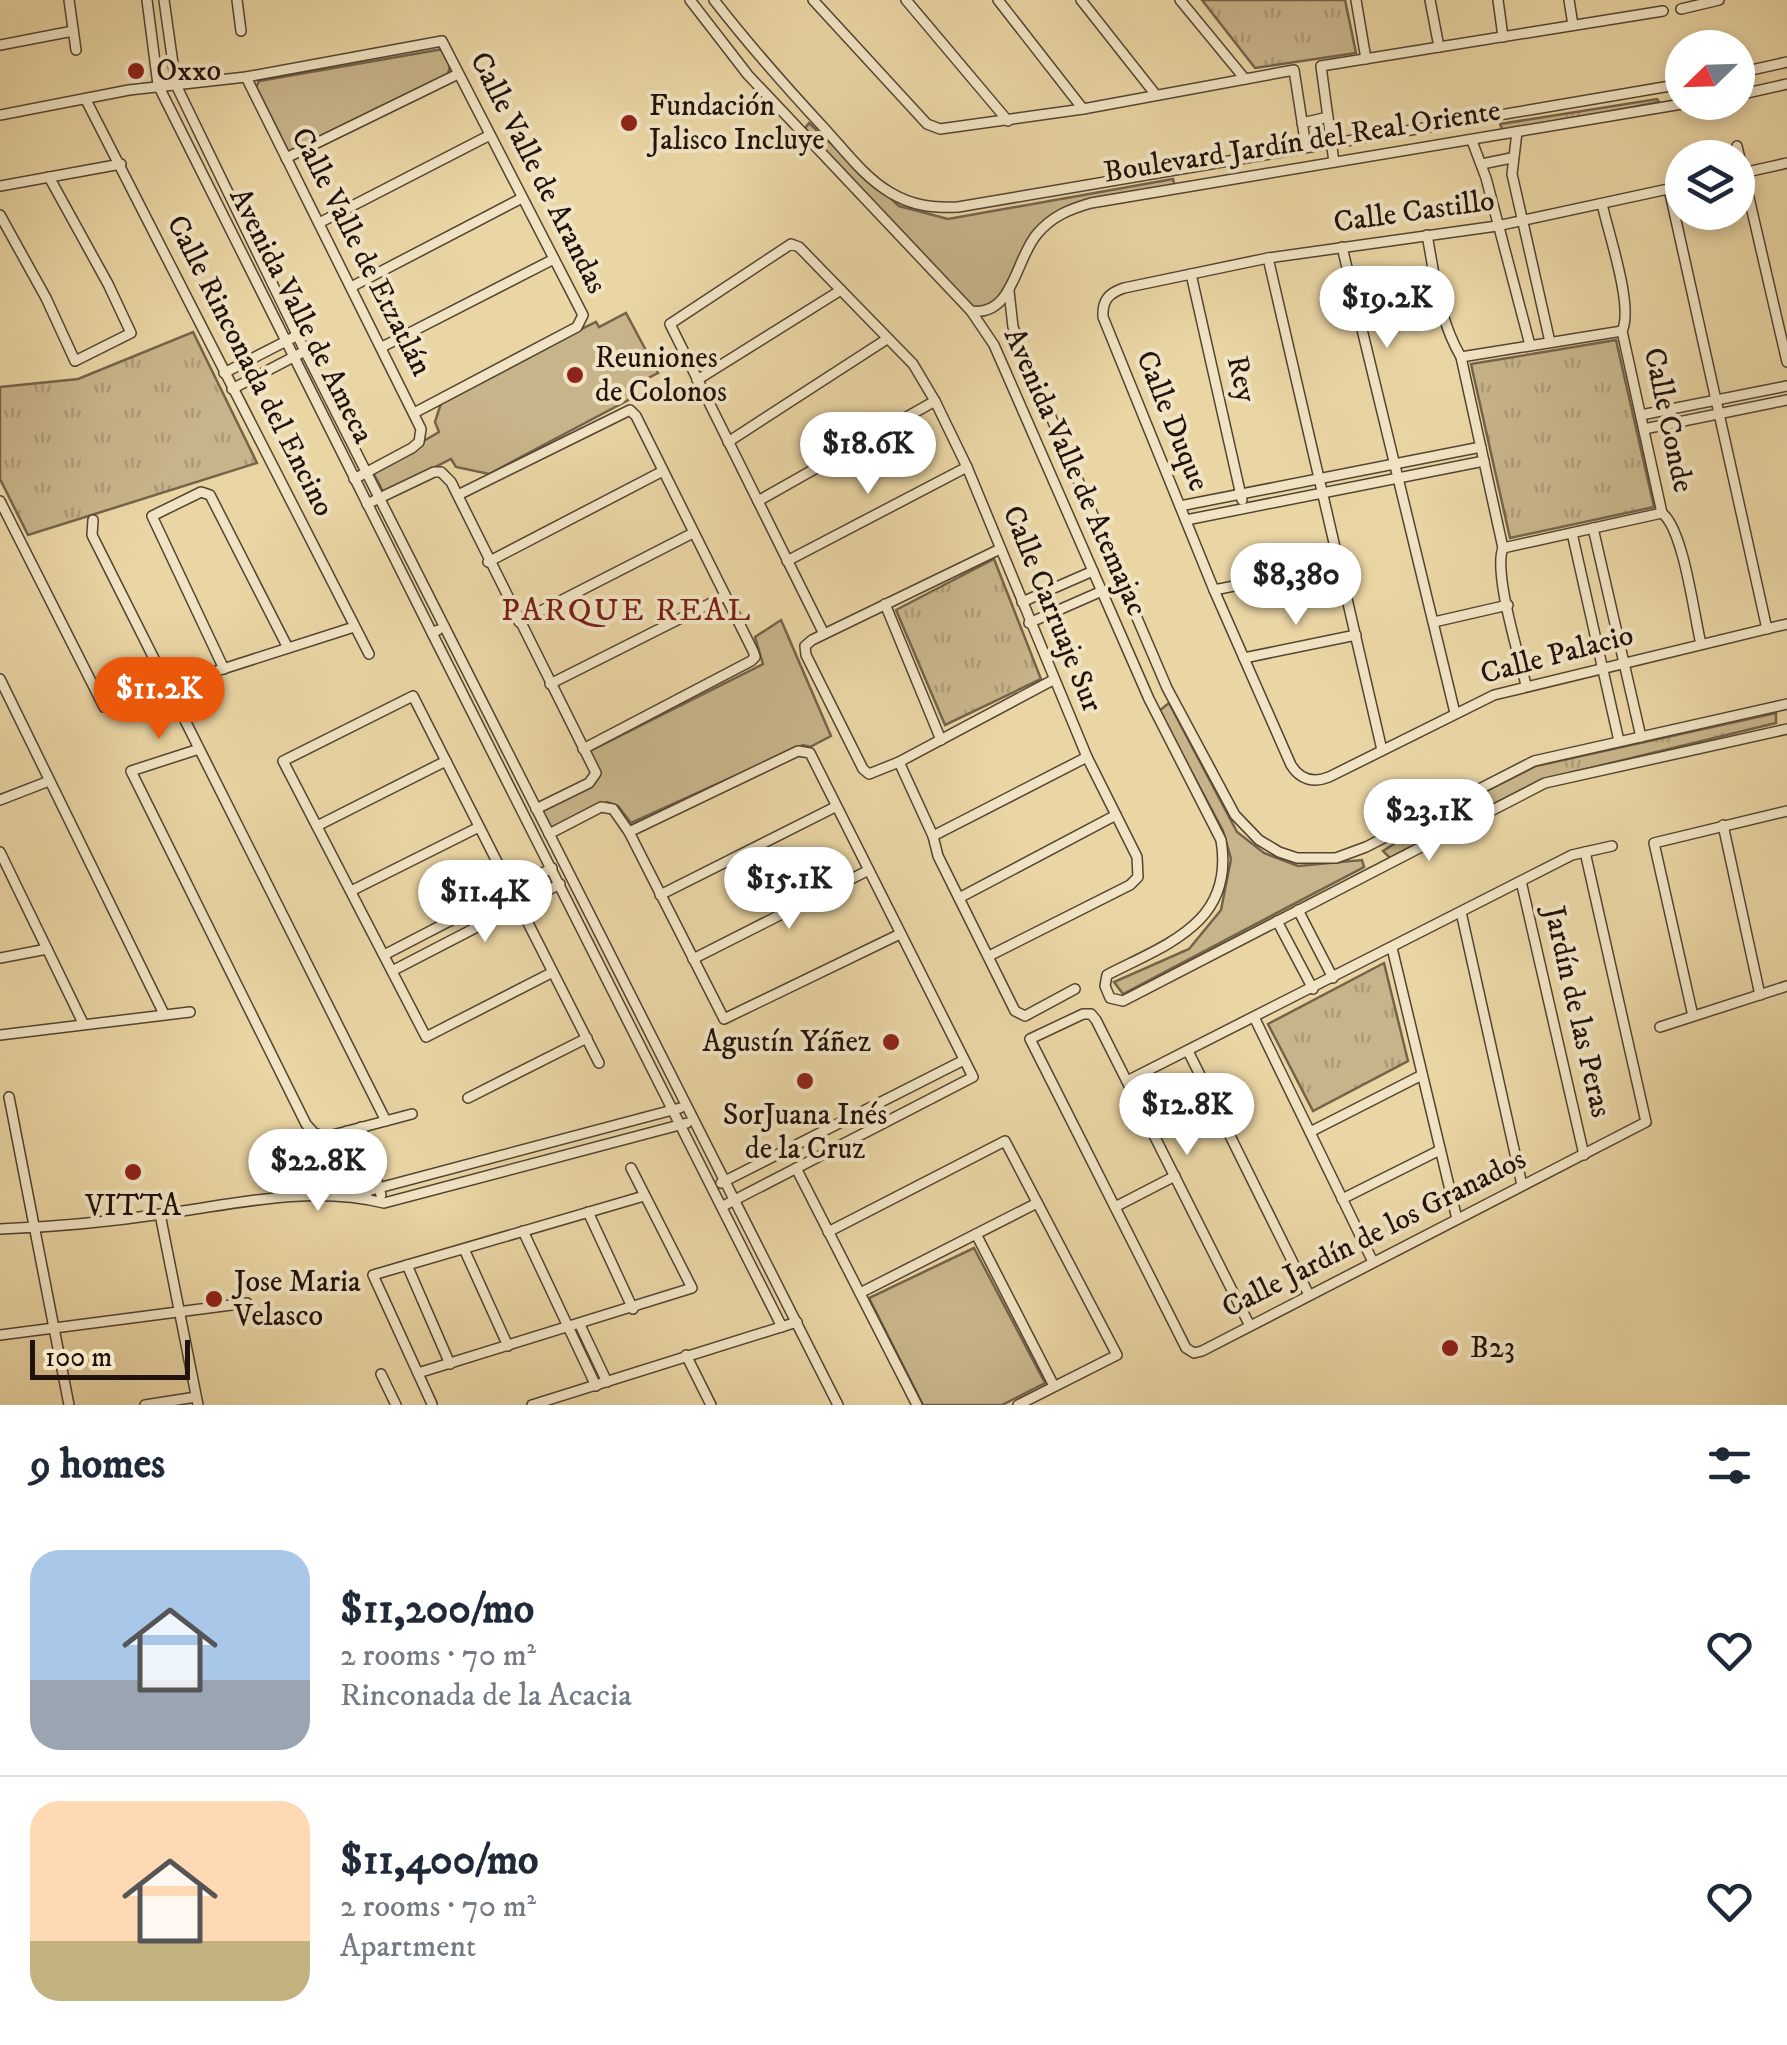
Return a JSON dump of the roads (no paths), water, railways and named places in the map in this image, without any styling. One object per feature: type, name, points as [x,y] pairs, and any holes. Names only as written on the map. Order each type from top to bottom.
[{"type":"street","points":[[68,0],[76,50]]},
{"type":"street","name":"Avenida Valle de Ameca","points":[[147,0],[158,86],[782,1327]]},
{"type":"street","name":"Avenida Valle de Ameca","points":[[164,0],[176,85],[366,472],[838,1405]]},
{"type":"street","points":[[238,0],[241,31]]},
{"type":"street","name":"Avenida Valle de Atemajac","points":[[690,0],[748,76],[971,311],[994,345],[1150,699],[1222,840],[1223,868],[1218,893],[1201,921],[1186,934],[1107,975],[1106,992],[1122,1001],[1277,920]]},
{"type":"street","points":[[714,0],[762,63],[806,110],[791,123]]},
{"type":"street","points":[[814,0],[927,124],[951,129],[1008,121],[1294,70],[1306,147]]},
{"type":"street","points":[[906,0],[1008,121]]},
{"type":"street","points":[[998,0],[1084,108]]},
{"type":"street","points":[[1081,0],[1156,96]]},
{"type":"street","points":[[1180,0],[1246,79]]},
{"type":"street","points":[[1356,0],[1366,59]]},
{"type":"street","points":[[1430,0],[1439,47]]},
{"type":"street","points":[[1498,0],[1503,37]]},
{"type":"street","points":[[1569,0],[1573,26]]},
{"type":"street","points":[[1639,0],[1641,14]]},
{"type":"street","points":[[1681,8],[1720,0]]},
{"type":"street","points":[[1334,162],[1321,66],[1664,11]]},
{"type":"street","points":[[0,45],[73,31]]},
{"type":"street","name":"Calle Valle de Arandas","points":[[246,77],[442,41],[583,314],[576,327],[414,413]]},
{"type":"street","points":[[1755,70],[1787,62]]},
{"type":"street","points":[[286,158],[458,74]]},
{"type":"street","points":[[0,116],[158,86],[246,77]]},
{"type":"street","name":"Calle Valle de Etzatlán","points":[[246,77],[421,429],[420,442],[366,472]]},
{"type":"street","points":[[1755,91],[1787,84]]},
{"type":"street","name":"Boulevard Jardín del Real Oriente","points":[[806,110],[888,191],[932,208],[958,208],[1665,87]]},
{"type":"street","name":"Calle Rinconada del Encino","points":[[86,100],[370,654]]},
{"type":"street","name":"Boulevard Jardín del Real Oriente","points":[[1009,291],[1026,250],[1048,223],[1064,211],[1092,203],[1665,107]]},
{"type":"street","points":[[1302,122],[1328,118]]},
{"type":"street","points":[[1516,132],[1511,158],[1550,342]]},
{"type":"street","points":[[319,223],[490,136]]},
{"type":"street","points":[[1472,142],[1482,164],[1530,346]]},
{"type":"street","points":[[1482,164],[1511,158]]},
{"type":"street","points":[[0,186],[121,164]]},
{"type":"street","points":[[1755,171],[1787,164]]},
{"type":"street","points":[[1176,170],[1178,188]]},
{"type":"street","points":[[0,215],[46,298],[75,362],[131,332],[49,177]]},
{"type":"street","name":"Calle Castillo","points":[[1102,308],[1111,292],[1191,274],[1268,258],[1497,226],[1665,190]]},
{"type":"street","points":[[351,287],[522,198]]},
{"type":"street","name":"Calle Conde","points":[[1602,204],[1624,298],[1627,322],[1622,331],[1662,514],[1668,518],[1677,542],[1701,644]]},
{"type":"street","points":[[1679,230],[1767,629]]},
{"type":"street","points":[[1755,230],[1787,362]]},
{"type":"street","points":[[1427,235],[1440,307],[1461,356],[1481,446],[1503,548],[1501,576],[1526,685]]},
{"type":"street","name":"Calle Carruaje Sur","points":[[697,380],[672,330],[674,319],[791,244],[799,247],[913,364],[935,401],[967,468],[1053,680],[1137,856],[1138,877],[1130,884],[989,956]]},
{"type":"street","points":[[1342,247],[1456,712]]},
{"type":"street","points":[[1268,258],[1382,750]]},
{"type":"street","points":[[382,347],[554,259]]},
{"type":"street","name":"Rey","points":[[1191,274],[1242,509]]},
{"type":"street","points":[[824,634],[697,380],[841,290]]},
{"type":"street","points":[[971,311],[985,313],[996,308],[1009,291]]},
{"type":"street","name":"Avenida Valle de Atemajac","points":[[1009,291],[1013,327],[1167,688],[1235,815],[1259,840],[1279,852],[1319,860],[1366,846]]},
{"type":"street","name":"Calle Duque","points":[[1102,308],[1214,590],[1296,773]]},
{"type":"street","points":[[1461,356],[1622,331]]},
{"type":"street","points":[[224,373],[298,334]]},
{"type":"street","points":[[728,442],[887,338]]},
{"type":"street","points":[[232,388],[306,351]]},
{"type":"street","points":[[1015,391],[1036,382]]},
{"type":"street","points":[[1641,415],[1787,386]]},
{"type":"street","points":[[1644,429],[1787,400]]},
{"type":"street","points":[[758,501],[935,401]]},
{"type":"street","points":[[458,495],[630,410],[664,471],[755,657],[583,749]]},
{"type":"street","points":[[1180,506],[1481,446]]},
{"type":"street","points":[[1186,520],[1484,461]]},
{"type":"street","points":[[787,561],[967,468]]},
{"type":"street","points":[[488,562],[664,471]]},
{"type":"street","points":[[354,479],[366,472]]},
{"type":"street","points":[[367,504],[434,472],[446,475],[458,495],[596,773],[594,778],[536,809]]},
{"type":"street","points":[[224,668],[153,520],[154,514],[201,492],[210,494],[288,648]]},
{"type":"street","points":[[0,501],[104,707],[354,627]]},
{"type":"street","points":[[1503,548],[1662,514]]},
{"type":"street","points":[[94,520],[92,535],[386,1121]]},
{"type":"street","points":[[1593,528],[1641,736]]},
{"type":"street","points":[[519,622],[693,533]]},
{"type":"street","points":[[1572,533],[1619,741]]},
{"type":"street","points":[[1000,549],[824,634],[806,646],[806,655],[869,774],[1053,680]]},
{"type":"street","points":[[1214,590],[1340,565]]},
{"type":"street","points":[[1022,602],[1093,571]]},
{"type":"street","points":[[1063,584],[1072,604]]},
{"type":"street","points":[[1030,623],[1102,591]]},
{"type":"street","points":[[550,684],[725,596]]},
{"type":"street","points":[[886,604],[941,740]]},
{"type":"street","points":[[1434,622],[1508,605]]},
{"type":"street","name":"Calle Palacio","points":[[1296,773],[1320,780],[1456,712],[1526,685],[1787,624]]},
{"type":"street","points":[[432,632],[445,628]]},
{"type":"street","points":[[1244,658],[1356,636]]},
{"type":"street","points":[[0,679],[164,1014]]},
{"type":"street","points":[[1150,699],[1167,688]]},
{"type":"street","points":[[553,972],[426,1036],[284,761],[412,696],[600,1063]]},
{"type":"street","points":[[1378,868],[1366,846],[1534,761],[1787,704]]},
{"type":"street","points":[[1613,715],[1635,711]]},
{"type":"street","points":[[1313,989],[1277,920],[1545,783],[1787,729]]},
{"type":"street","points":[[199,750],[132,771],[306,1124],[325,1137],[412,1114]]},
{"type":"street","points":[[629,832],[804,750],[810,754],[972,1077],[723,1206]]},
{"type":"street","points":[[933,836],[1087,756]]},
{"type":"street","points":[[317,826],[446,761]]},
{"type":"street","points":[[899,762],[933,836],[938,856],[1020,1015],[1076,990]]},
{"type":"street","points":[[0,800],[49,780]]},
{"type":"street","points":[[549,834],[608,806],[629,832],[724,1020],[900,934]]},
{"type":"street","points":[[660,895],[835,807]]},
{"type":"street","points":[[1694,1016],[1654,844],[1787,811]]},
{"type":"street","points":[[959,898],[1116,816]]},
{"type":"street","points":[[1724,825],[1760,995]]},
{"type":"street","points":[[350,891],[479,827]]},
{"type":"street","points":[[1250,1326],[1127,1081],[1572,855],[1612,846]]},
{"type":"street","points":[[0,852],[83,1023]]},
{"type":"street","name":"Calle Jardín de los Granados","points":[[1127,1081],[1091,1014],[1076,1016],[1030,1039],[1186,1348],[1194,1353],[1202,1351],[1646,1122],[1584,852]]},
{"type":"street","points":[[384,956],[552,868]]},
{"type":"street","points":[[692,959],[868,871]]},
{"type":"street","name":"Jardín de las Peras","points":[[1521,881],[1584,1155]]},
{"type":"street","points":[[392,972],[560,884]]},
{"type":"street","points":[[1298,910],[1333,978]]},
{"type":"street","points":[[1461,912],[1522,1186]]},
{"type":"street","points":[[1286,938],[1308,929]]},
{"type":"street","points":[[1392,948],[1457,1220]]},
{"type":"street","points":[[0,958],[46,950]]},
{"type":"street","points":[[1660,1027],[1787,986]]},
{"type":"street","points":[[0,1035],[190,1012]]},
{"type":"street","points":[[1254,1018],[1373,1262]]},
{"type":"street","points":[[468,1098],[586,1038]]},
{"type":"street","points":[[1188,1051],[1309,1296]]},
{"type":"street","points":[[714,1187],[964,1060]]},
{"type":"street","points":[[1310,1132],[1422,1074]]},
{"type":"street","points":[[10,1097],[69,1405]]},
{"type":"street","points":[[367,1196],[688,1106]]},
{"type":"street","points":[[0,1230],[160,1214],[288,1194],[367,1196],[384,1202],[695,1121]]},
{"type":"street","points":[[361,1127],[384,1202]]},
{"type":"street","points":[[347,1131],[367,1196]]},
{"type":"street","points":[[577,1136],[571,1144],[581,1151]]},
{"type":"street","points":[[828,1232],[1005,1141],[1117,1356],[1018,1405]]},
{"type":"street","points":[[1342,1199],[1440,1150]]},
{"type":"street","points":[[418,1374],[692,1288],[631,1168]]},
{"type":"street","points":[[796,1168],[918,1405]]},
{"type":"street","points":[[1115,1207],[1175,1176]]},
{"type":"street","points":[[432,1404],[373,1276],[644,1196]]},
{"type":"street","points":[[860,1293],[1037,1203]]},
{"type":"street","points":[[588,1212],[633,1309]]},
{"type":"street","points":[[145,1405],[197,1401],[160,1214]]},
{"type":"street","points":[[523,1232],[569,1328],[602,1384]]},
{"type":"street","points":[[976,1234],[1054,1386]]},
{"type":"street","points":[[464,1249],[508,1346]]},
{"type":"street","points":[[407,1266],[450,1364]]},
{"type":"street","points":[[0,1336],[247,1302]]},
{"type":"street","points":[[532,1405],[797,1322]]},
{"type":"street","points":[[580,1325],[602,1384]]},
{"type":"street","points":[[686,1356],[710,1405]]},
{"type":"street","points":[[378,1405],[394,1402],[381,1374]]},
{"type":"place","name":"Oxxo","points":[[136,71]]},
{"type":"place","name":"Fundación Jalisco Incluye","points":[[629,123]]},
{"type":"place","name":"Reuniones de Colonos","points":[[575,375]]},
{"type":"place","name":"Agustín Yáñez","points":[[891,1042]]},
{"type":"place","name":"SorJuana Inés de la Cruz","points":[[805,1081]]},
{"type":"place","name":"VITTA","points":[[133,1172]]},
{"type":"place","name":"Jose Maria Velasco","points":[[214,1299]]},
{"type":"place","name":"B23","points":[[1450,1348]]},
{"type":"district","name":"PARQUE REAL","points":[[627,611]]}]
